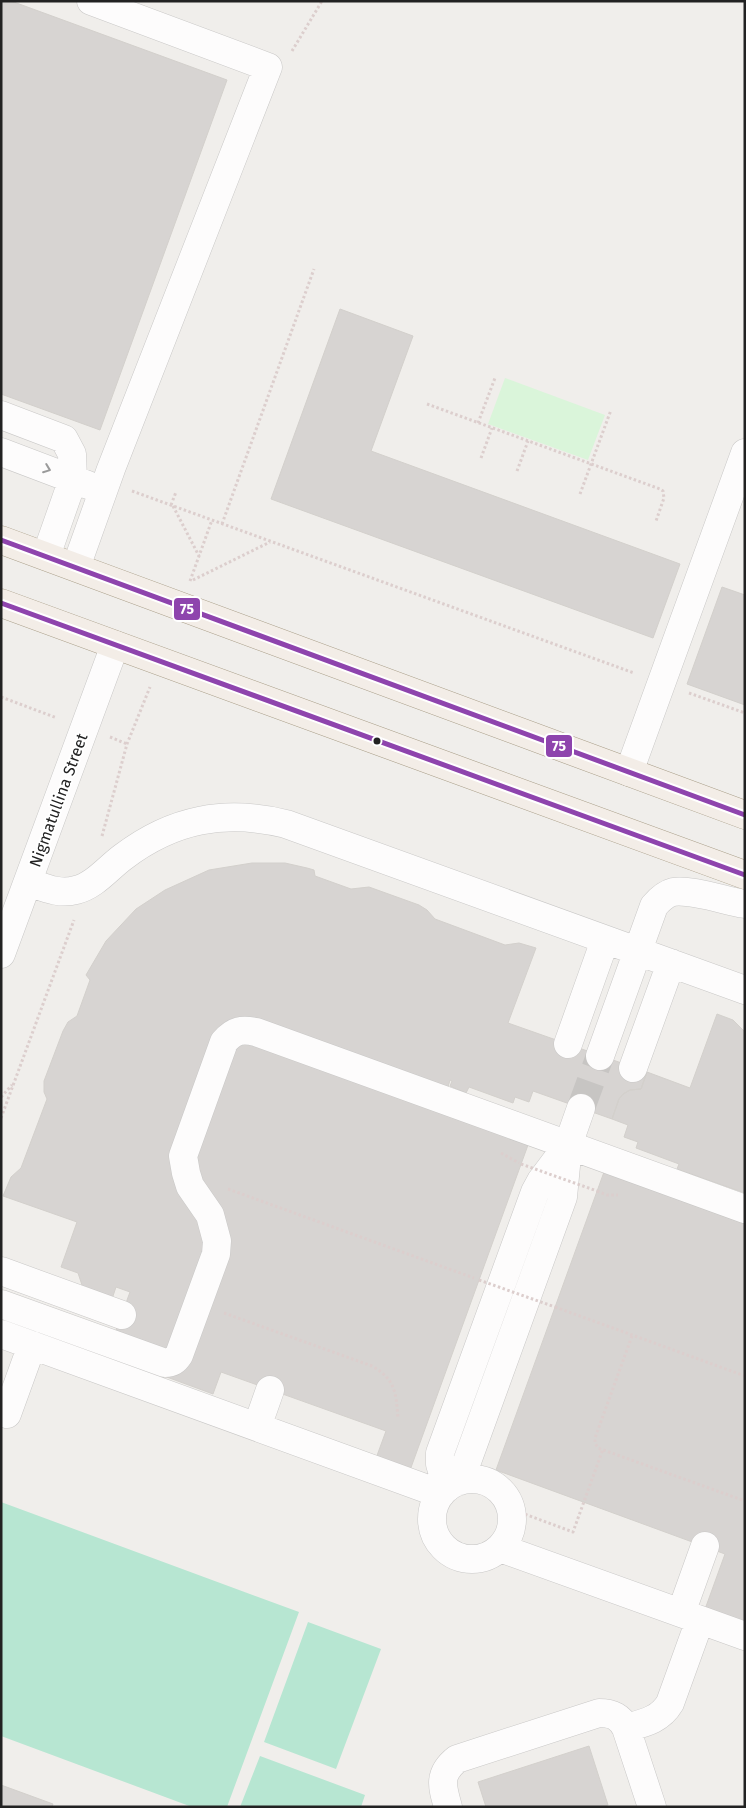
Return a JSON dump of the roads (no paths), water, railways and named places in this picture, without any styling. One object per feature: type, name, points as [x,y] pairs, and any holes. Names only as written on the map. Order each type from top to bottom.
[{"type":"main road","points":[[1,540],[745,815]]},
{"type":"main road","points":[[1,603],[745,875]]},
{"type":"street","points":[[76,567],[107,480],[268,67],[91,1]]},
{"type":"street","points":[[1,415],[64,438],[72,454],[73,479],[46,556]]},
{"type":"street","points":[[1,452],[73,479],[107,480]]},
{"type":"street","points":[[629,772],[745,453]]},
{"type":"street","name":"Nigmatullina Street","points":[[1,954],[115,645]]},
{"type":"street","points":[[28,882],[50,890],[75,891],[86,887],[139,845],[162,832],[193,822],[222,817],[255,818],[286,824],[745,990]]},
{"type":"street","points":[[600,1056],[654,906],[666,895],[673,892],[685,892],[745,904]]},
{"type":"street","points":[[568,1044],[605,940]]},
{"type":"street","points":[[633,1068],[671,964]]},
{"type":"street","points":[[1,1304],[165,1363],[171,1363],[179,1355],[216,1254],[216,1241],[210,1216],[190,1186],[184,1156],[224,1042],[236,1031],[244,1029],[745,1209]]},
{"type":"street","points":[[1,1334],[257,1427],[449,1488],[469,1479],[487,1482],[502,1493],[511,1509],[510,1530],[500,1548],[492,1554],[472,1559],[462,1558],[445,1548],[438,1541],[432,1522],[433,1512],[449,1488],[563,1197],[568,1145],[581,1108]]},
{"type":"street","points":[[1,1271],[122,1315]]},
{"type":"street","points":[[8,1414],[32,1345]]},
{"type":"street","points":[[257,1427],[270,1390]]},
{"type":"street","points":[[626,1728],[654,1720],[667,1709],[691,1617],[705,1546]]},
{"type":"street","points":[[500,1548],[745,1636]]},
{"type":"street","points":[[448,1807],[442,1781],[448,1766],[457,1759],[599,1713],[608,1713],[622,1720],[652,1807]]},
{"type":"tunnel","points":[[581,1108],[600,1056]]}]
